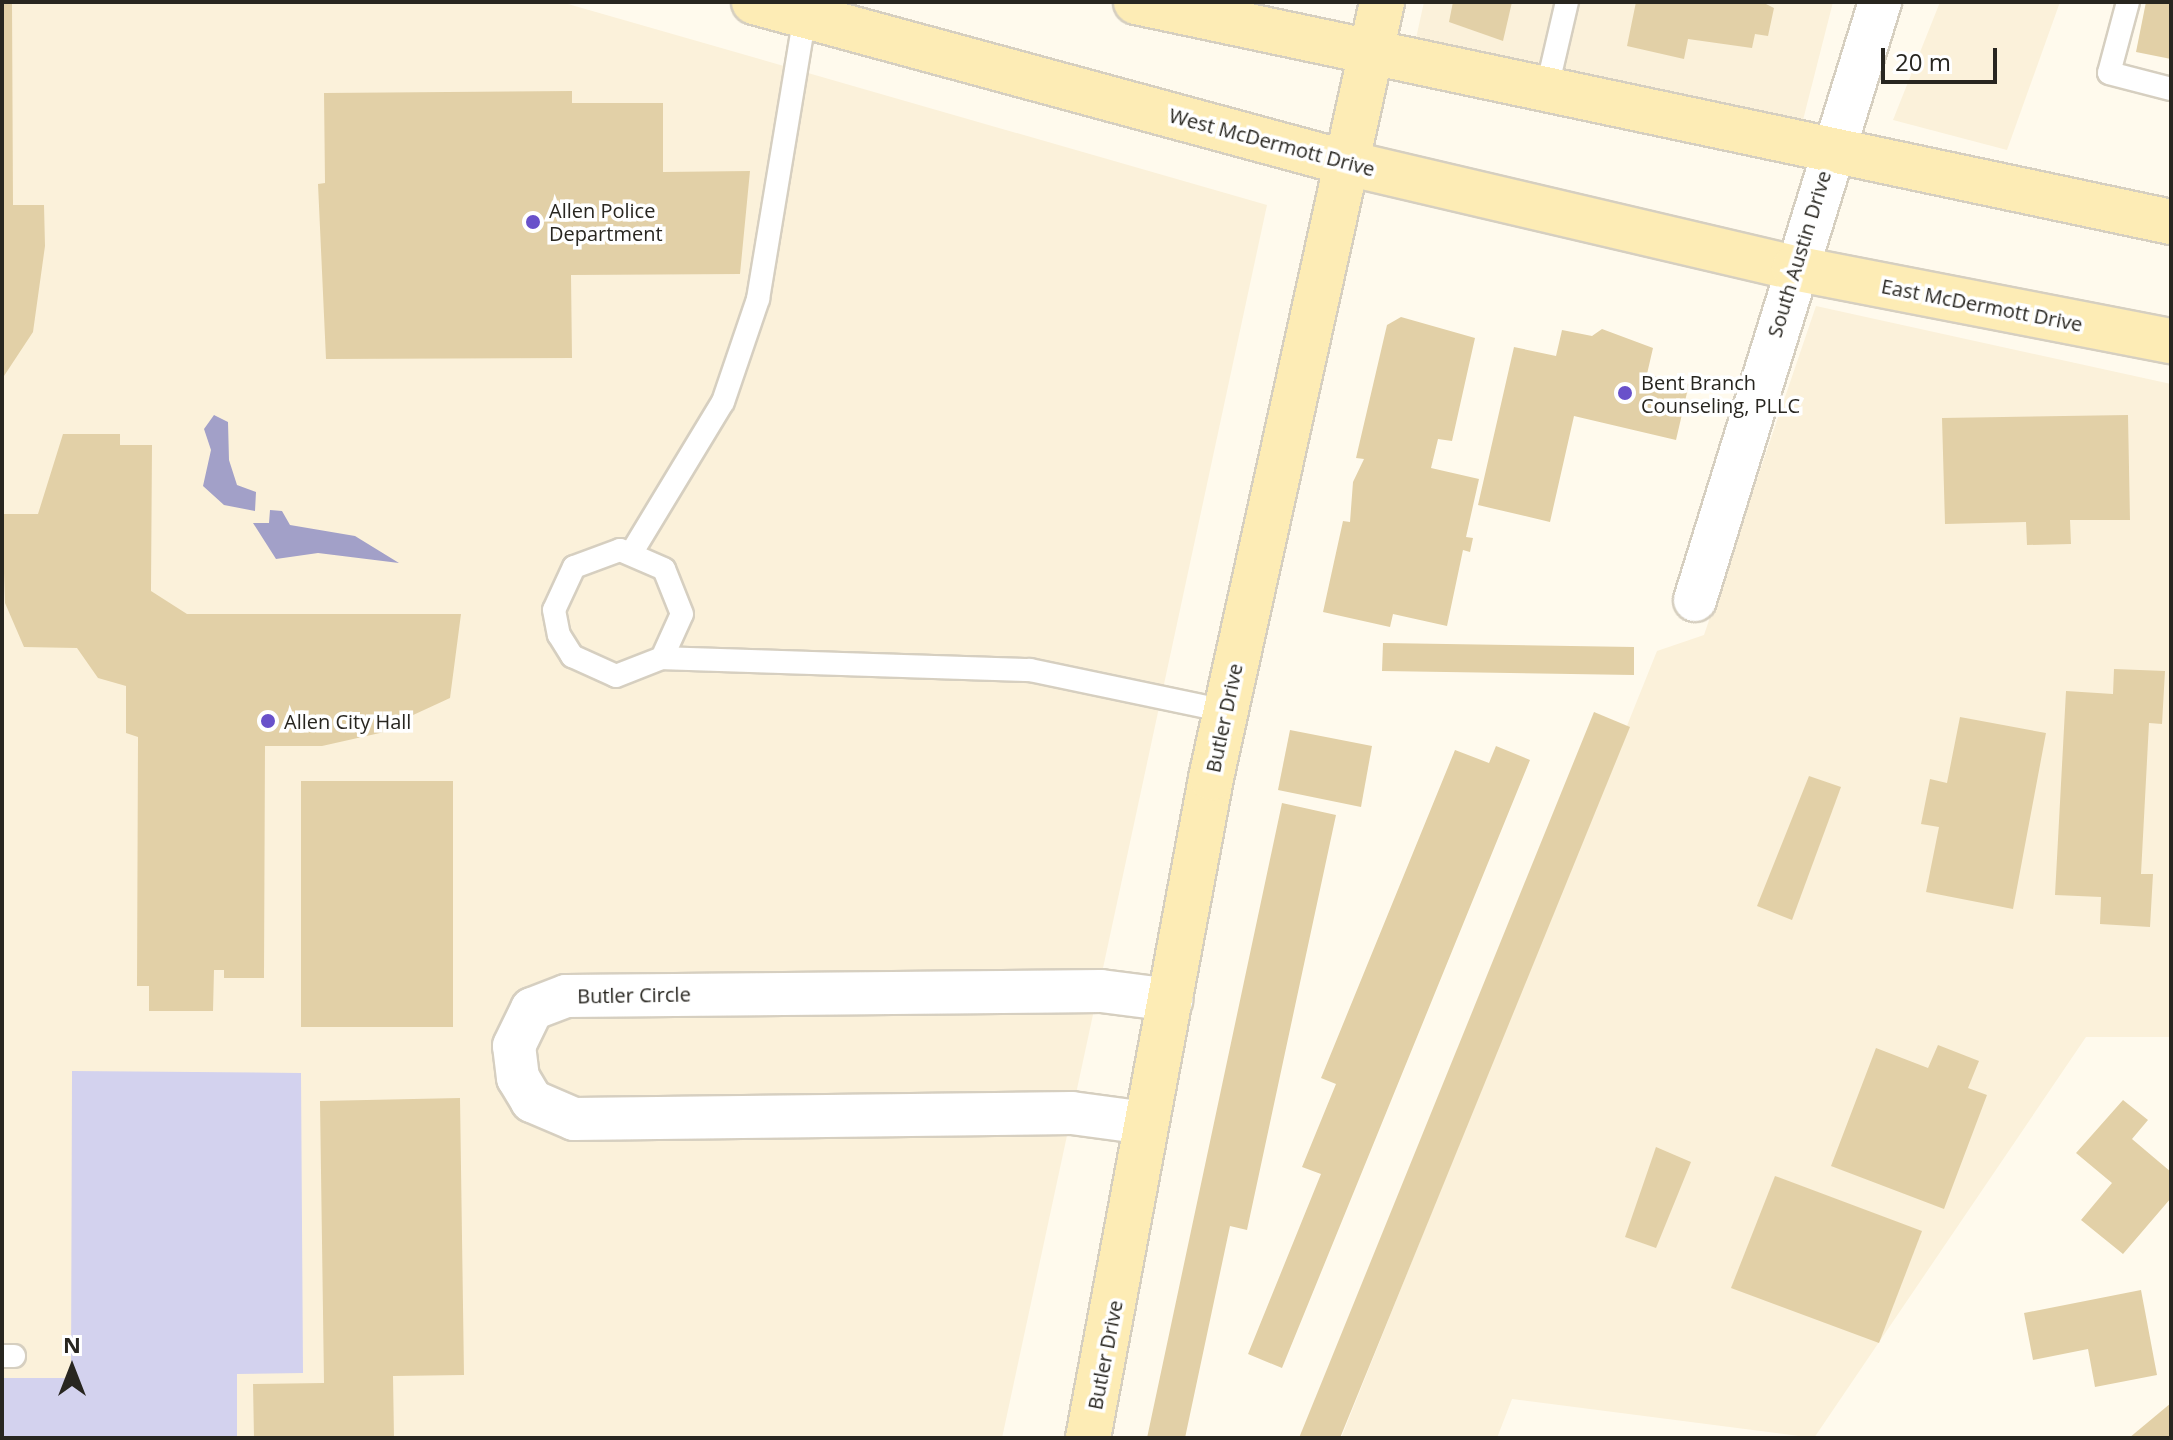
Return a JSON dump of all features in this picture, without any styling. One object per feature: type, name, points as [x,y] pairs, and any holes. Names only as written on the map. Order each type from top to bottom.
[{"type":"main road","name":"West McDermott Drive","points":[[754,2],[806,8],[1347,163],[1794,268]]},
{"type":"main road","points":[[1136,2],[1830,153],[2171,222]]},
{"type":"main road","name":"Butler Drive","points":[[1088,1438],[1226,711],[1382,2]]},
{"type":"main road","name":"East McDermott Drive","points":[[1794,268],[2171,341]]},
{"type":"street","name":"South Austin Drive","points":[[1695,600],[1794,268],[1880,2]]},
{"type":"street","name":"Butler Circle","points":[[1146,1123],[1072,1113],[574,1119],[532,1101],[518,1078],[514,1046],[532,1009],[566,996],[1101,991],[1171,1000]]},
{"type":"lane","points":[[1546,92],[1567,2]]},
{"type":"lane","points":[[2128,2],[2109,73],[2171,89]]},
{"type":"lane","points":[[632,552],[723,402],[758,299],[806,8]]},
{"type":"lane","points":[[662,658],[682,614],[677,590],[664,569],[632,552],[595,553],[574,567],[554,610],[559,635],[572,656],[616,676],[662,658],[1030,670],[1226,711]]},
{"type":"shaded area","points":[[2,2],[561,2],[1267,205],[1002,1438],[2,1438]]},
{"type":"shaded area","points":[[1424,2],[1833,2],[1802,124],[1415,43]]},
{"type":"shaded area","points":[[1940,2],[2060,2],[2007,150],[1893,120]]},
{"type":"shaded area","points":[[1816,306],[2171,384],[2171,1037],[2086,1037],[1814,1438],[1512,1399],[1497,1438],[1341,1438],[1657,651],[1704,635]]},
{"type":"shaded area","points":[[214,415],[228,422],[229,460],[237,485],[256,492],[255,511],[224,505],[203,486],[211,450],[204,429]]},
{"type":"shaded area","points":[[270,510],[282,511],[290,525],[355,536],[399,563],[318,553],[276,559],[253,523],[269,523]]},
{"type":"shaded area","points":[[72,1071],[301,1073],[303,1373],[237,1374],[237,1438],[2,1438],[2,1378],[71,1378]]},
{"type":"building","points":[[2,2],[12,2],[13,205],[44,205],[45,246],[33,332],[2,379]]},
{"type":"building","points":[[1453,2],[1512,2],[1503,41],[1449,22]]},
{"type":"building","points":[[1636,2],[1762,2],[1774,8],[1768,36],[1755,34],[1752,48],[1688,39],[1684,59],[1627,46]]},
{"type":"building","points":[[2146,2],[2171,2],[2171,59],[2136,52]]},
{"type":"building","name":"Allen Police Department","points":[[572,91],[572,103],[663,103],[663,172],[750,171],[740,274],[571,275],[572,358],[326,359],[318,184],[325,183],[324,93]]},
{"type":"building","points":[[1401,317],[1475,338],[1452,441],[1438,439],[1431,468],[1479,479],[1466,537],[1473,538],[1470,552],[1463,550],[1447,626],[1393,614],[1390,627],[1323,612],[1343,521],[1350,522],[1353,482],[1364,459],[1356,458],[1387,325]]},
{"type":"building","points":[[1602,329],[1653,348],[1647,374],[1689,384],[1676,440],[1574,416],[1550,522],[1478,505],[1514,347],[1556,356],[1562,330],[1592,336]]},
{"type":"building","points":[[2128,415],[2130,520],[2070,520],[2071,544],[2027,545],[2026,522],[1945,524],[1942,418]]},
{"type":"building","name":"Allen City Hall","points":[[63,434],[120,434],[120,445],[152,445],[151,591],[187,614],[461,614],[450,698],[411,716],[411,726],[322,746],[265,746],[264,978],[224,978],[224,970],[214,970],[213,1011],[149,1011],[149,986],[137,986],[138,737],[126,733],[126,686],[98,678],[77,648],[24,647],[5,603],[2,514],[38,514]]},
{"type":"building","points":[[1383,643],[1634,647],[1634,675],[1382,671]]},
{"type":"building","points":[[2114,669],[2165,671],[2162,724],[2149,723],[2141,874],[2153,874],[2150,927],[2100,924],[2101,897],[2055,895],[2066,691],[2113,694]]},
{"type":"building","points":[[1594,712],[1630,727],[1340,1438],[1299,1438]]},
{"type":"building","points":[[1960,717],[2046,733],[2013,909],[1926,892],[1939,827],[1921,824],[1930,779],[1947,783]]},
{"type":"building","points":[[1290,730],[1372,746],[1361,807],[1278,790]]},
{"type":"building","points":[[1496,746],[1530,760],[1282,1368],[1248,1354],[1321,1174],[1302,1167],[1336,1084],[1321,1078],[1455,750],[1489,763]]},
{"type":"building","points":[[1809,776],[1841,787],[1792,920],[1757,906]]},
{"type":"building","points":[[301,781],[453,781],[453,1027],[301,1027]]},
{"type":"building","points":[[1282,803],[1336,815],[1247,1230],[1230,1226],[1185,1438],[1147,1438]]},
{"type":"building","points":[[1938,1045],[1979,1061],[1968,1088],[1987,1095],[1944,1209],[1831,1166],[1876,1048],[1928,1068]]},
{"type":"building","points":[[460,1098],[464,1375],[393,1376],[394,1438],[254,1438],[253,1384],[324,1383],[320,1101]]},
{"type":"building","points":[[2123,1100],[2148,1120],[2132,1139],[2171,1172],[2171,1198],[2123,1254],[2081,1220],[2112,1183],[2076,1153]]},
{"type":"building","points":[[1656,1147],[1691,1162],[1656,1248],[1625,1237]]},
{"type":"building","points":[[1775,1176],[1922,1231],[1879,1343],[1731,1288]]},
{"type":"building","points":[[2141,1290],[2157,1375],[2095,1387],[2088,1349],[2033,1360],[2024,1313]]},
{"type":"building","points":[[2171,1403],[2171,1438],[2129,1438]]},
{"type":"place","name":"Allen Police Department","points":[[533,222]]},
{"type":"place","name":"Bent Branch Counseling, PLLC","points":[[1625,393]]},
{"type":"place","name":"Allen City Hall","points":[[268,721]]}]
